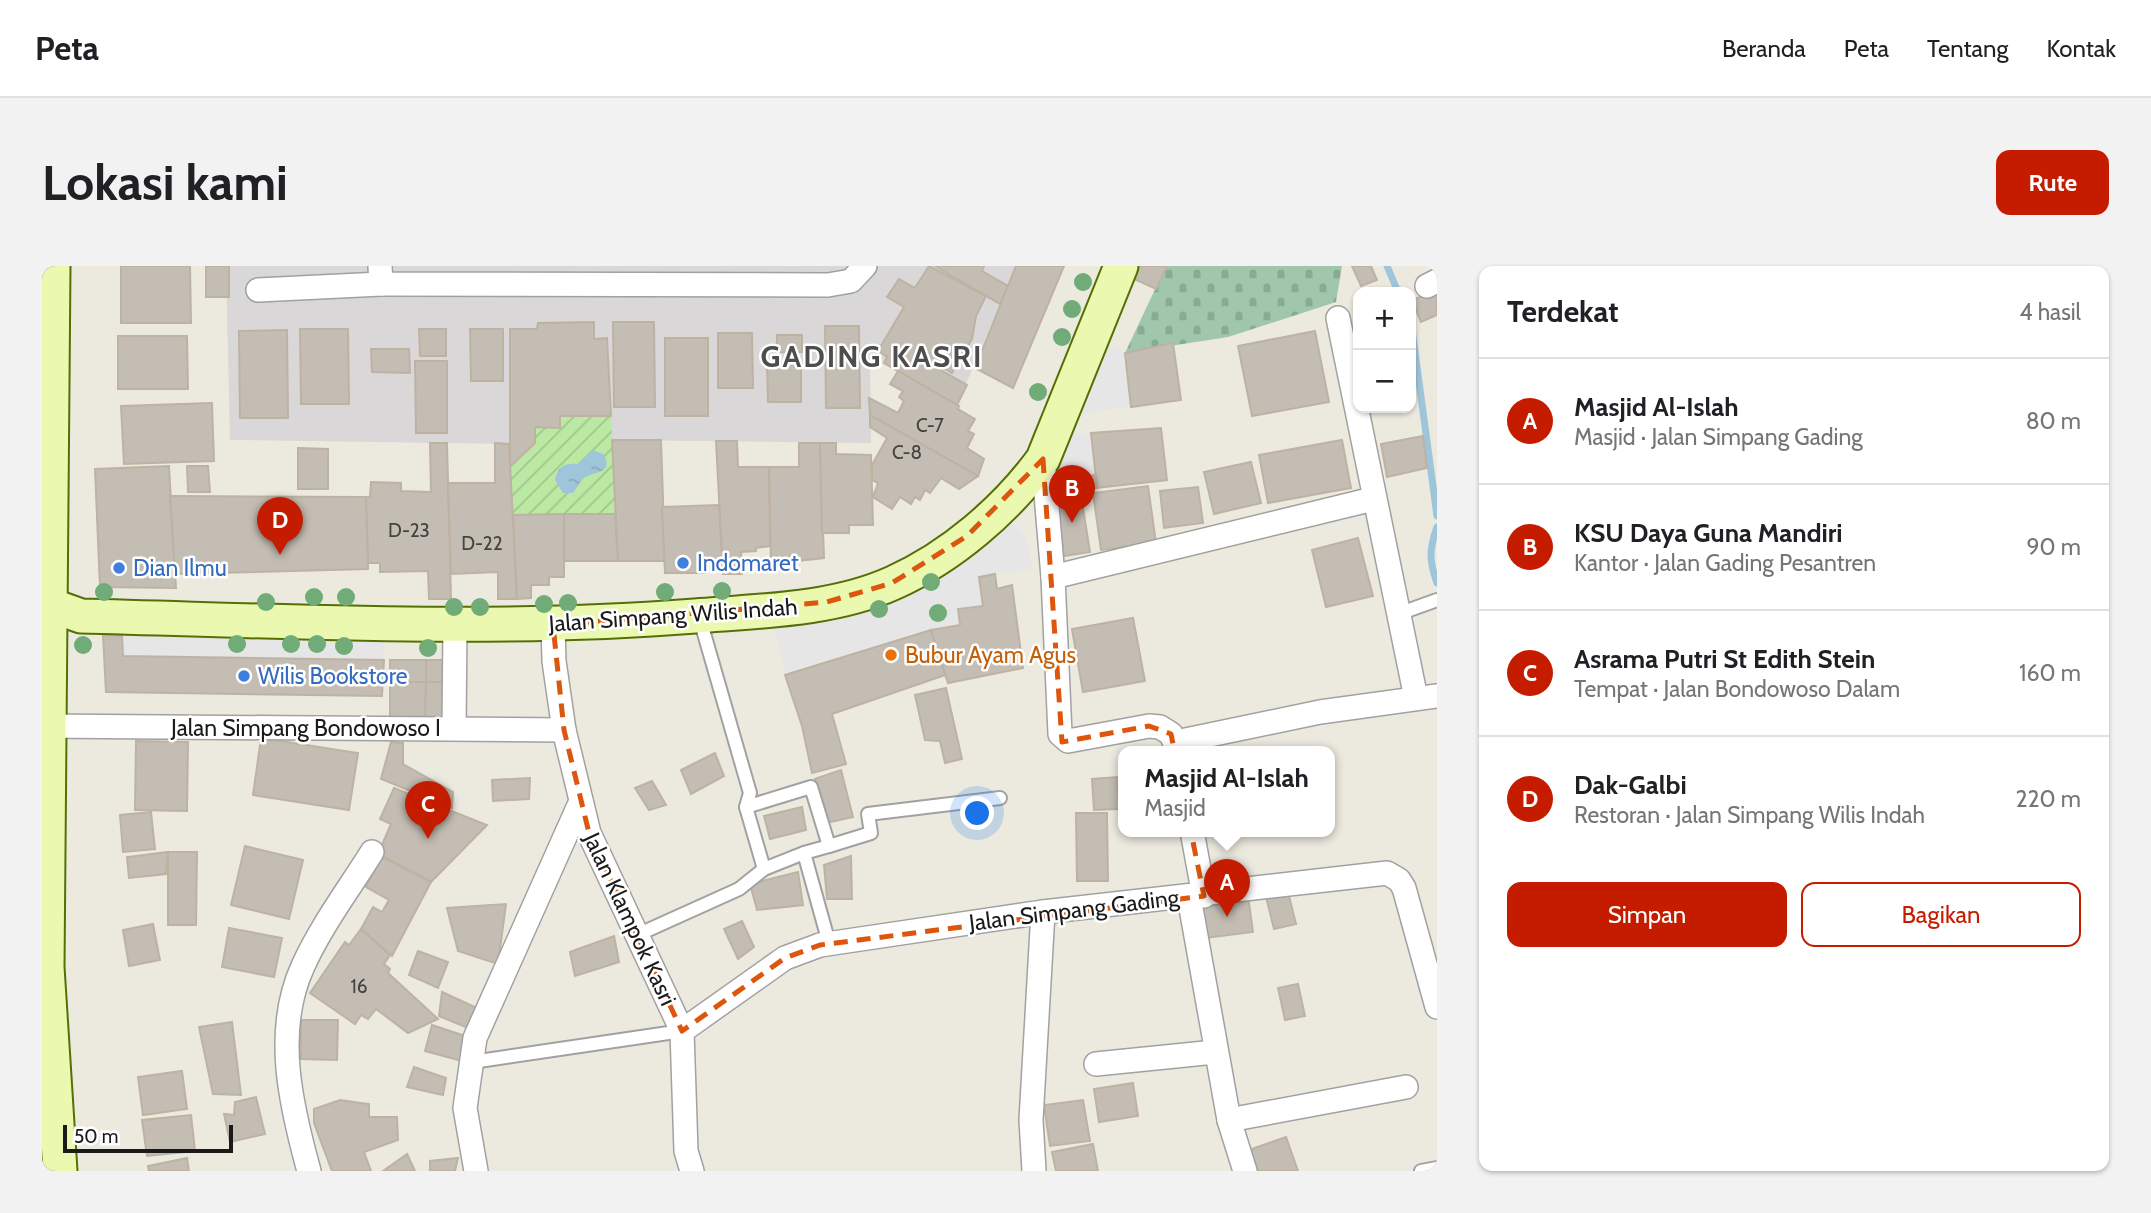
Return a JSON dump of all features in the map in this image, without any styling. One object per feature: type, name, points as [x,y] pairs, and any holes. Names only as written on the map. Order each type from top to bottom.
[{"type":"main road","points":[[53,266],[45,602],[44,967],[60,1171]]},
{"type":"main road","name":"Jalan Simpang Wilis Indah","points":[[45,602],[82,616],[455,626],[553,625],[699,615],[827,602],[892,583],[967,536],[1027,481],[1042,459],[1121,266]]},
{"type":"street","points":[[258,290],[381,275],[828,276],[851,281],[859,276],[865,266]]},
{"type":"street","points":[[1042,459],[1053,577],[1058,728],[1062,739],[1068,741],[1154,726],[1165,729],[1177,746],[1320,712],[1427,697],[1401,613],[1373,499],[1338,318]]},
{"type":"street","points":[[1053,577],[1373,499]]},
{"type":"street","name":"Jalan Klampok Kasri","points":[[553,625],[554,661],[564,730],[589,833],[682,1031],[686,1151],[692,1171]]},
{"type":"street","points":[[454,728],[455,626]]},
{"type":"street","name":"Jalan Simpang Bondowoso I","points":[[46,726],[564,730]]},
{"type":"street","points":[[476,1171],[466,1108],[475,1038],[581,802]]},
{"type":"street","points":[[1192,837],[1196,896],[1215,1052],[1229,1120],[1245,1171]]},
{"type":"street","points":[[309,1171],[295,1120],[288,1075],[290,1007],[302,969],[318,936],[372,852]]},
{"type":"street","name":"Jalan Simpang Gading","points":[[682,1031],[785,958],[829,943],[1043,912],[1387,873],[1393,875],[1404,888],[1437,1007]]},
{"type":"street","points":[[1034,1171],[1031,1120],[1043,912]]},
{"type":"street","points":[[1096,1064],[1215,1052]]},
{"type":"street","points":[[1229,1120],[1406,1087]]},
{"type":"lane","points":[[1401,613],[1437,600]]},
{"type":"lane","points":[[699,615],[750,793],[746,807],[764,869]]},
{"type":"lane","points":[[746,807],[811,787],[829,846]]},
{"type":"lane","points":[[637,935],[739,889],[764,869],[804,853],[871,833],[868,814],[1000,798]]},
{"type":"lane","points":[[804,853],[829,943]]},
{"type":"lane","points":[[472,1062],[682,1031]]},
{"type":"lane","points":[[1420,1171],[1437,1168]]},
{"type":"highlighted area","points":[[1043,459],[1062,742],[1149,726],[1171,734],[1204,896],[820,945],[785,958],[682,1031],[589,833],[564,730],[553,625],[827,602],[892,583],[967,536]]},
{"type":"shaded area","points":[[226,266],[1016,266],[957,405],[870,355],[871,443],[613,440],[615,514],[513,515],[509,444],[230,440]]},
{"type":"shaded area","points":[[1103,343],[1125,353],[1131,407],[1075,414]]},
{"type":"shaded area","points":[[1091,433],[1097,488],[1056,493],[1053,469],[1064,434]]},
{"type":"shaded area","points":[[1007,517],[1025,535],[1033,569],[980,577],[983,606],[959,609],[960,625],[785,675],[772,623]]},
{"type":"shaded area","points":[[121,630],[384,636],[384,660],[123,656]]},
{"type":"green space","points":[[1166,266],[1342,266],[1336,302],[1228,337],[1125,353]]},
{"type":"green space","points":[[560,416],[611,416],[615,514],[513,515],[510,467],[534,443],[535,427]]},
{"type":"water","points":[[593,450],[603,454],[606,460],[605,468],[583,478],[573,493],[563,493],[555,480],[558,471],[566,465],[578,464]]},
{"type":"building","points":[[121,266],[190,266],[191,323],[121,323]]},
{"type":"building","points":[[206,266],[229,266],[229,297],[206,297]]},
{"type":"building","points":[[929,266],[986,296],[976,316],[972,339],[952,373],[931,361],[930,364],[967,385],[957,405],[884,363],[887,357],[878,351],[904,307],[887,297],[899,279],[915,288]]},
{"type":"building","points":[[935,266],[984,266],[982,271],[1008,286],[1000,304]]},
{"type":"building","points":[[1016,266],[1064,266],[1013,388],[975,368]]},
{"type":"building","points":[[1137,266],[1167,266],[1156,289],[1132,278]]},
{"type":"building","points":[[1352,266],[1371,266],[1377,280],[1361,286]]},
{"type":"building","points":[[1437,290],[1437,315],[1421,322],[1416,310],[1416,298]]},
{"type":"building","points":[[594,322],[594,339],[607,338],[611,416],[560,416],[560,428],[535,427],[535,443],[510,467],[510,329],[537,329],[538,323]]},
{"type":"building","points":[[613,322],[654,322],[655,407],[614,407]]},
{"type":"building","points":[[825,326],[859,326],[860,408],[826,408]]},
{"type":"building","points":[[300,329],[348,329],[349,404],[301,404]]},
{"type":"building","points":[[419,329],[446,329],[446,356],[420,356]]},
{"type":"building","points":[[470,329],[503,329],[503,381],[471,381]]},
{"type":"building","points":[[287,330],[288,418],[240,418],[239,331]]},
{"type":"building","points":[[1315,331],[1329,402],[1252,416],[1238,346]]},
{"type":"building","points":[[718,333],[752,333],[753,388],[718,388]]},
{"type":"building","points":[[777,335],[802,335],[802,352],[777,352]]},
{"type":"building","points":[[118,336],[187,336],[188,389],[118,389]]},
{"type":"building","points":[[665,338],[708,338],[708,416],[665,416]]},
{"type":"building","points":[[1173,343],[1181,400],[1131,407],[1125,353]]},
{"type":"building","points":[[371,349],[409,349],[410,373],[372,372]]},
{"type":"building","points":[[415,361],[447,361],[447,433],[416,433]]},
{"type":"building","points":[[767,363],[801,363],[801,402],[768,402]]},
{"type":"building","points":[[898,371],[959,406],[958,409],[975,419],[968,431],[974,434],[967,448],[984,459],[978,476],[870,415],[869,398],[898,413],[904,401],[899,397],[903,391],[890,384]]},
{"type":"building","points":[[212,403],[214,461],[124,464],[121,406]]},
{"type":"building","points":[[870,415],[978,476],[959,489],[941,478],[930,493],[925,490],[920,500],[915,497],[911,504],[900,497],[892,509],[873,497],[878,483],[872,480],[872,465],[887,438],[870,427]]},
{"type":"building","points":[[1161,428],[1167,480],[1097,488],[1091,433]]},
{"type":"building","points":[[1423,436],[1427,468],[1387,477],[1381,444]]},
{"type":"building","points":[[612,440],[661,440],[665,561],[618,561]]},
{"type":"building","points":[[1342,440],[1351,488],[1268,503],[1259,455]]},
{"type":"building","points":[[716,441],[737,441],[738,467],[769,467],[770,546],[741,552],[742,574],[723,574]]},
{"type":"building","points":[[430,443],[447,443],[451,599],[429,599],[428,571],[380,572],[380,563],[368,563],[366,497],[370,497],[371,482],[401,483],[401,491],[431,492]]},
{"type":"building","points":[[495,443],[509,444],[517,599],[498,599],[498,572],[451,574],[448,483],[495,483]]},
{"type":"building","points":[[799,443],[820,443],[824,558],[771,564],[769,467],[799,467]]},
{"type":"building","points":[[820,443],[836,443],[836,454],[871,455],[873,525],[849,525],[849,533],[822,533]]},
{"type":"building","points":[[298,448],[328,449],[328,489],[298,489]]},
{"type":"building","points":[[1251,462],[1261,503],[1214,514],[1204,472]]},
{"type":"building","points":[[169,466],[176,588],[100,587],[95,469]]},
{"type":"building","points":[[187,466],[208,466],[210,492],[188,492]]},
{"type":"building","points":[[1096,475],[1097,488],[1056,493],[1054,480]]},
{"type":"building","points":[[1148,486],[1156,543],[1101,550],[1093,493]]},
{"type":"building","points":[[1198,487],[1203,523],[1164,528],[1160,491]]},
{"type":"building","points":[[1080,490],[1090,552],[1064,556],[1056,493]]},
{"type":"building","points":[[170,496],[366,497],[368,569],[175,574]]},
{"type":"building","points":[[719,505],[722,561],[704,562],[705,573],[665,573],[662,507]]},
{"type":"building","points":[[564,514],[564,577],[549,577],[549,585],[531,585],[531,598],[517,599],[513,515]]},
{"type":"building","points":[[564,514],[615,514],[618,561],[564,561]]},
{"type":"building","points":[[1358,538],[1373,596],[1326,607],[1312,550]]},
{"type":"building","points":[[995,574],[997,589],[1012,585],[1023,668],[948,683],[931,630],[960,625],[958,609],[983,606],[979,577]]},
{"type":"building","points":[[1133,618],[1145,681],[1083,692],[1072,629]]},
{"type":"building","points":[[931,630],[945,675],[832,714],[846,764],[812,773],[802,726],[785,675]]},
{"type":"building","name":"Wilis Bookstore","points":[[103,635],[122,636],[123,656],[384,660],[382,696],[106,692]]},
{"type":"building","points":[[390,660],[426,660],[426,682],[390,682]]},
{"type":"building","points":[[426,660],[446,660],[446,682],[426,682]]},
{"type":"building","points":[[390,682],[426,682],[425,718],[390,717]]},
{"type":"building","points":[[426,682],[446,682],[446,719],[425,718]]},
{"type":"building","points":[[946,688],[962,759],[945,763],[940,741],[925,740],[915,695]]},
{"type":"building","points":[[261,738],[358,753],[349,810],[253,795]]},
{"type":"building","points":[[136,741],[188,742],[187,811],[135,810]]},
{"type":"building","points":[[391,742],[403,743],[403,764],[453,792],[452,808],[381,779]]},
{"type":"building","points":[[715,753],[724,776],[691,794],[681,770]]},
{"type":"building","points":[[841,770],[853,817],[826,823],[815,779]]},
{"type":"building","points":[[1117,777],[1118,809],[1094,810],[1092,779]]},
{"type":"building","points":[[530,778],[529,799],[493,801],[492,780]]},
{"type":"building","points":[[652,781],[666,805],[649,810],[635,788]]},
{"type":"building","points":[[394,788],[487,825],[431,882],[378,854],[391,824],[380,819]]},
{"type":"building","points":[[802,807],[806,830],[770,839],[764,816]]},
{"type":"building","points":[[151,812],[155,849],[123,852],[120,815]]},
{"type":"building","points":[[1076,813],[1107,813],[1108,881],[1077,881]]},
{"type":"building","points":[[245,846],[303,860],[289,919],[231,905]]},
{"type":"building","points":[[168,852],[166,874],[129,878],[127,857]]},
{"type":"building","points":[[168,852],[197,852],[196,925],[168,925]]},
{"type":"building","points":[[381,856],[431,882],[392,956],[361,929],[373,907],[382,912],[389,900],[366,887]]},
{"type":"building","points":[[851,856],[852,899],[827,899],[824,865]]},
{"type":"building","points":[[798,872],[803,905],[757,910],[750,884]]},
{"type":"building","points":[[1288,892],[1296,924],[1274,929],[1266,897]]},
{"type":"building","points":[[1248,896],[1253,932],[1206,938],[1201,903]]},
{"type":"building","points":[[506,904],[498,964],[458,951],[447,908]]},
{"type":"building","points":[[742,921],[754,947],[738,959],[724,929]]},
{"type":"building","points":[[153,924],[160,960],[129,966],[123,930]]},
{"type":"building","points":[[229,928],[282,938],[274,977],[222,967]]},
{"type":"building","points":[[361,929],[390,955],[384,964],[390,969],[388,973],[438,1019],[408,1033],[376,1009],[368,1019],[361,1015],[355,1024],[310,993],[345,942],[349,945]]},
{"type":"building","points":[[614,936],[619,962],[575,976],[570,952]]},
{"type":"building","points":[[418,951],[448,962],[438,988],[409,975]]},
{"type":"building","points":[[1298,984],[1305,1016],[1285,1020],[1278,988]]},
{"type":"building","points":[[442,992],[477,1008],[468,1028],[439,1016]]},
{"type":"building","points":[[301,1020],[338,1020],[337,1060],[301,1059]]},
{"type":"building","points":[[232,1022],[241,1095],[213,1094],[199,1027]]},
{"type":"building","points":[[432,1025],[468,1037],[462,1061],[425,1051]]},
{"type":"building","points":[[414,1067],[446,1078],[443,1095],[407,1087]]},
{"type":"building","points":[[182,1071],[187,1109],[143,1115],[138,1077]]},
{"type":"building","points":[[1133,1083],[1138,1116],[1099,1122],[1094,1089]]},
{"type":"building","points":[[256,1097],[265,1134],[230,1142],[224,1114],[234,1115],[235,1102]]},
{"type":"building","points":[[340,1100],[369,1104],[369,1117],[397,1117],[398,1140],[364,1152],[371,1171],[332,1171],[314,1123],[314,1109]]},
{"type":"building","points":[[1083,1100],[1090,1141],[1050,1146],[1044,1105]]},
{"type":"building","points":[[191,1115],[195,1151],[147,1156],[142,1120]]},
{"type":"building","points":[[1286,1137],[1298,1171],[1253,1171],[1246,1151]]},
{"type":"building","points":[[1093,1144],[1098,1171],[1056,1171],[1052,1152]]},
{"type":"building","points":[[407,1154],[415,1171],[383,1171]]},
{"type":"building","points":[[187,1158],[189,1171],[149,1171],[148,1166]]},
{"type":"building","points":[[458,1158],[455,1171],[430,1171],[430,1161]]},
{"type":"waterway","points":[[1387,266],[1396,287]]},
{"type":"waterway","points":[[1415,350],[1437,516]]},
{"type":"waterway","points":[[1437,527],[1431,555],[1437,583]]},
{"type":"place","name":"KSU Daya Guna Mandiri","points":[[1072,523]]},
{"type":"place","name":"Dak-Galbi","points":[[280,555]]},
{"type":"place","name":"Indomaret","points":[[683,563]]},
{"type":"place","name":"Dian Ilmu","points":[[119,568]]},
{"type":"place","name":"Bubur Ayam Agus","points":[[891,655]]},
{"type":"place","name":"Wilis Bookstore","points":[[244,676]]},
{"type":"place","name":"Asrama Putri St Edith Stein","points":[[428,839]]},
{"type":"place","name":"Masjid Al-Islah","points":[[1227,917]]},
{"type":"district","name":"GADING KASRI","points":[[872,357]]}]
